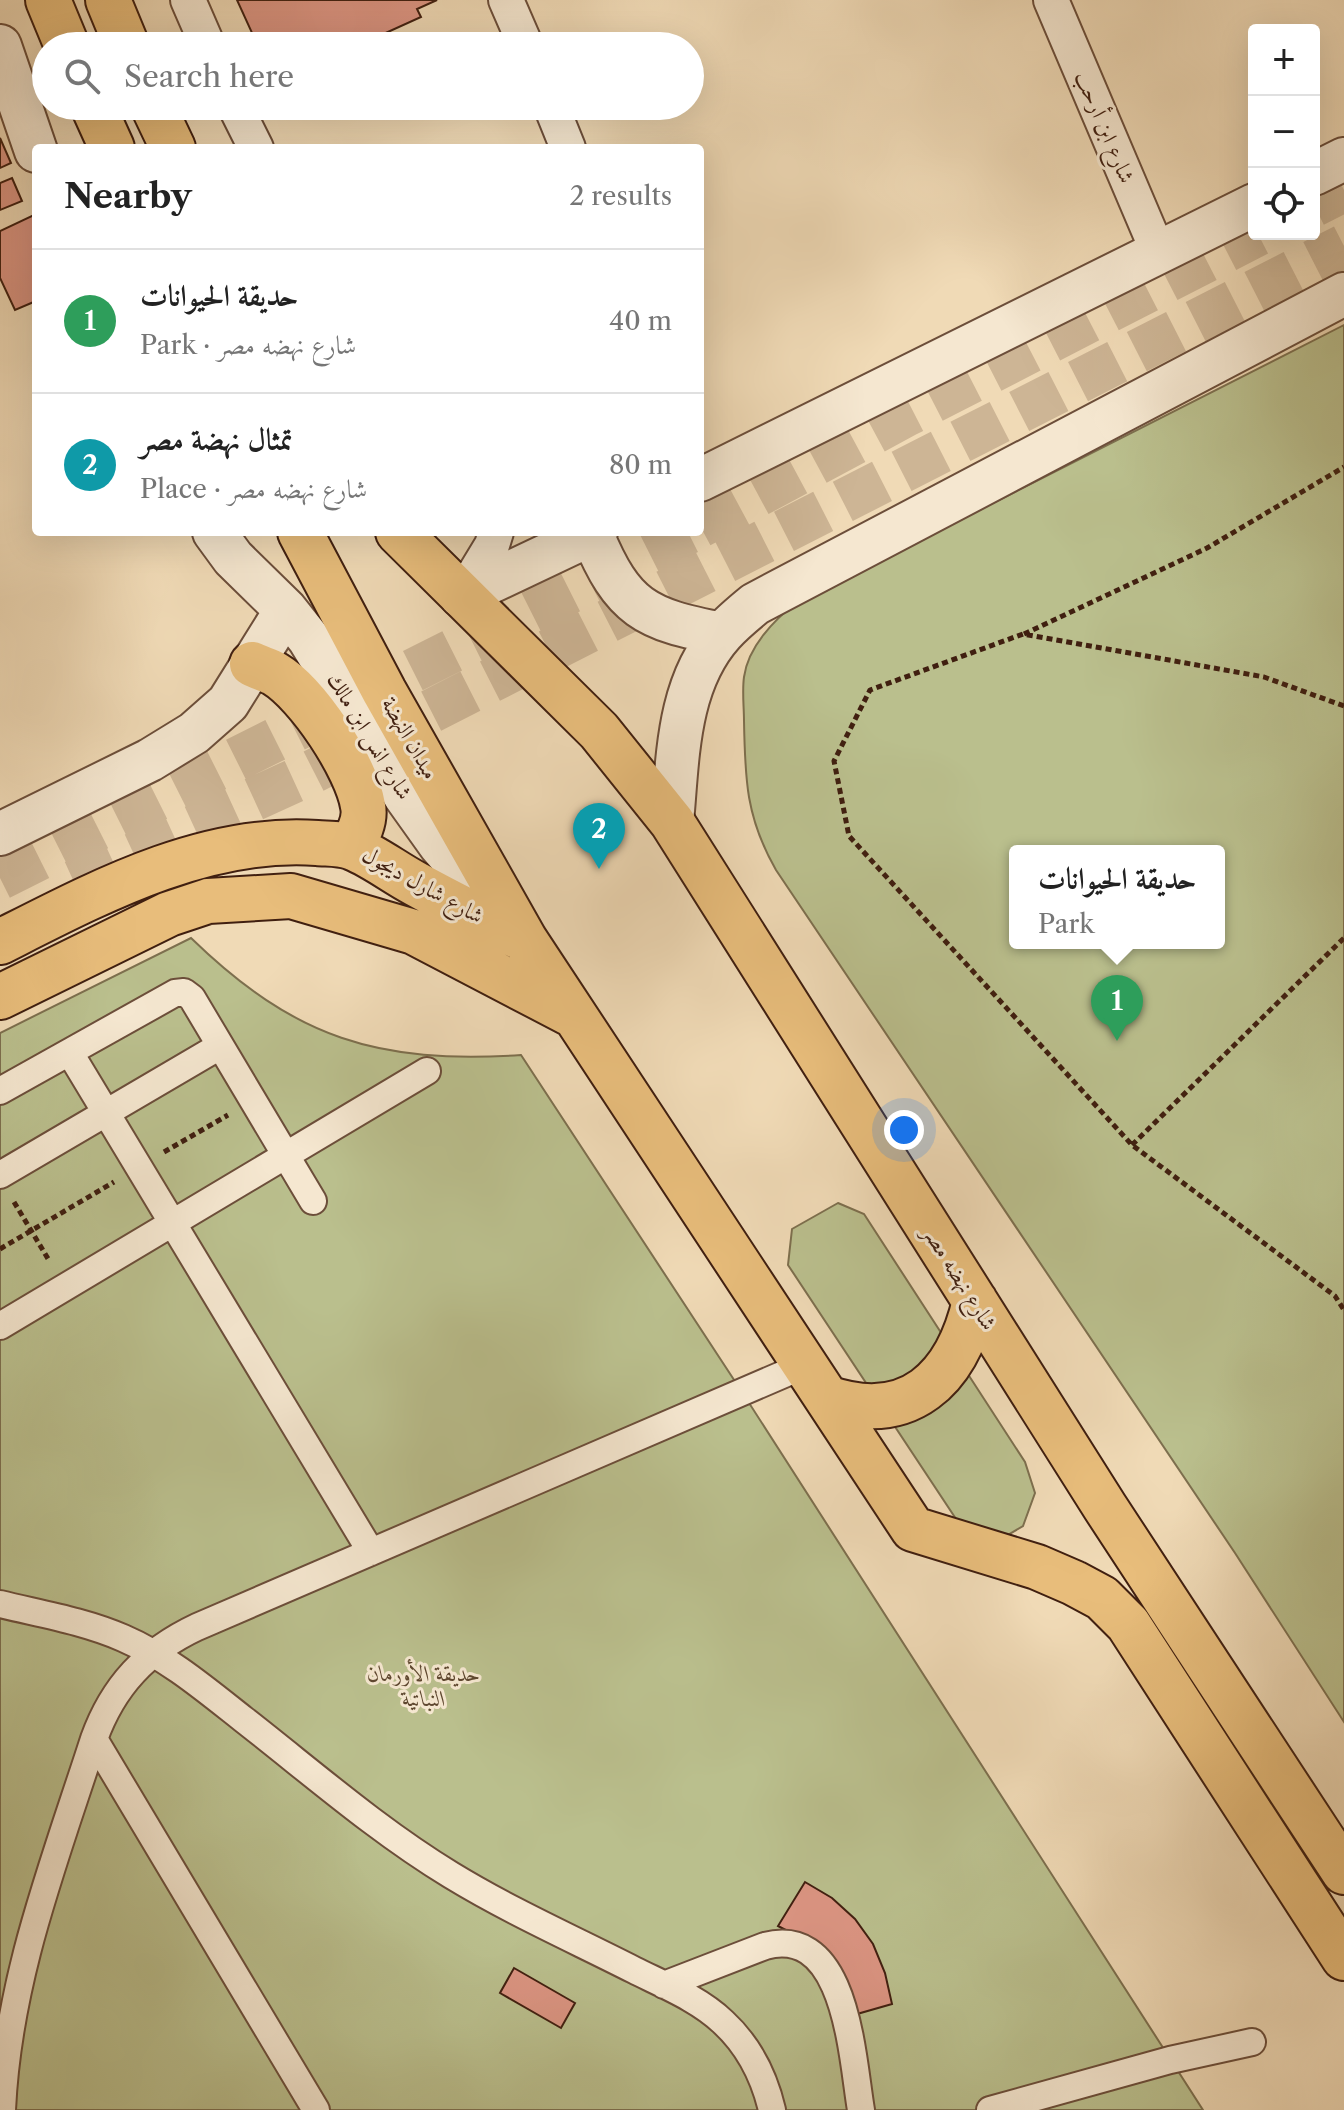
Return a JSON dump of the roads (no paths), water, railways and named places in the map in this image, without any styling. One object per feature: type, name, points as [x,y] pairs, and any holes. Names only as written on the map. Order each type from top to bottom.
[{"type":"main road","points":[[48,0],[61,32]]},
{"type":"main road","points":[[108,0],[121,32]]},
{"type":"main road","points":[[99,120],[110,144]]},
{"type":"main road","points":[[160,120],[171,144]]},
{"type":"main road","name":"ميدان النهضة","points":[[302,536],[384,691],[525,940]]},
{"type":"main road","points":[[402,536],[461,596]]},
{"type":"main road","name":"شارع نهضه مصر","points":[[461,596],[564,693],[624,760],[672,822],[1114,1520],[1344,1872]]},
{"type":"main road","points":[[252,664],[276,675],[305,700],[329,733],[349,769],[364,807],[361,831],[351,846]]},
{"type":"main road","name":"شارع شارل ديجول","points":[[0,942],[79,902],[182,861],[300,842],[351,846],[525,940]]},
{"type":"main road","points":[[0,997],[169,914],[208,901],[291,896],[414,932],[574,1016]]},
{"type":"main road","points":[[525,940],[913,1529],[1037,1567],[1102,1598],[1128,1624],[1344,1958]]},
{"type":"main road","points":[[816,1381],[851,1407],[878,1408],[905,1401],[929,1386],[948,1368],[961,1346],[975,1301]]},
{"type":"street","points":[[188,0],[202,32]]},
{"type":"street","points":[[506,0],[520,32]]},
{"type":"street","name":"شارع ابن أرحب","points":[[1051,0],[1159,254]]},
{"type":"street","points":[[0,46],[34,144]]},
{"type":"street","points":[[242,120],[254,144]]},
{"type":"street","points":[[557,120],[566,144]]},
{"type":"street","points":[[1320,171],[1344,159]]},
{"type":"street","points":[[704,473],[1248,208]]},
{"type":"street","points":[[672,822],[685,705],[699,668],[722,634],[755,604],[1344,294]]},
{"type":"street","name":"شارع انس ابن مالك","points":[[217,536],[233,558],[286,610],[325,661],[405,796],[440,845],[525,940]]},
{"type":"street","points":[[461,596],[495,536]]},
{"type":"street","points":[[461,596],[588,536]]},
{"type":"street","points":[[595,536],[615,581],[631,601],[650,616],[680,626],[722,634]]},
{"type":"street","points":[[0,834],[150,760],[194,733],[228,703],[286,610]]},
{"type":"street","points":[[0,1091],[180,992],[189,994],[313,1201]]},
{"type":"street","points":[[4,1183],[106,1113],[220,1046]]},
{"type":"street","points":[[70,1053],[371,1552]]},
{"type":"street","points":[[0,1326],[427,1071]]},
{"type":"street","points":[[2,2110],[4,2070],[21,1965],[94,1739],[116,1691],[152,1653],[197,1627],[371,1552],[816,1381]]},
{"type":"street","points":[[0,1604],[89,1626],[121,1637],[152,1653],[200,1685],[413,1850],[490,1897],[664,1985],[722,2020],[749,2050],[767,2087],[772,2110]]},
{"type":"street","points":[[94,1739],[316,2110]]},
{"type":"street","points":[[664,1985],[778,1942],[802,1947],[825,1968],[841,2001],[861,2110]]},
{"type":"street","points":[[990,2110],[1035,2104],[1170,2060],[1252,2042]]},
{"type":"tunnel","points":[[1320,202],[1344,190]]},
{"type":"tunnel","points":[[704,524],[906,415],[1248,239]]},
{"type":"tunnel","points":[[74,882],[298,779],[1344,246]]},
{"type":"tunnel","points":[[0,878],[681,536]]},
{"type":"place","name":"تمثال نهضة مصر","points":[[599,869]]},
{"type":"place","name":"حديقة الحيوانات","points":[[1117,1041]]},
{"type":"park label","name":"حديقة الأورمان النباتية","points":[[424,1686]]}]
